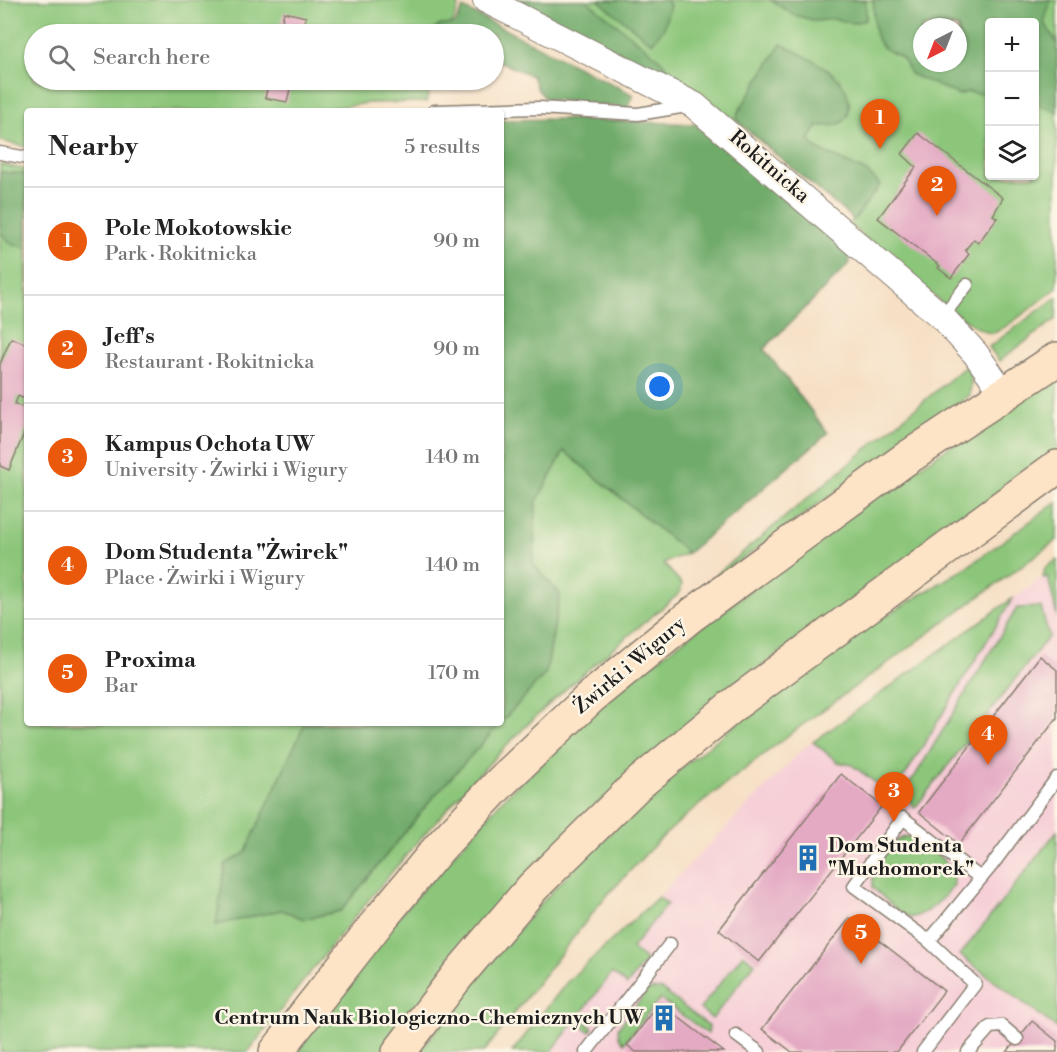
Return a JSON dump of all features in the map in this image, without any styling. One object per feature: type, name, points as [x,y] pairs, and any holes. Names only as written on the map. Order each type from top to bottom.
[{"type":"main road","name":"Żwirki i Wigury","points":[[276,1052],[433,855],[501,782],[591,697],[689,617],[904,460],[1057,359]]},
{"type":"main road","points":[[399,1052],[458,975],[527,895],[578,841],[637,785],[736,703],[1057,467]]},
{"type":"street","name":"Rokitnicka","points":[[486,0],[694,105],[942,317],[975,353],[1005,395]]},
{"type":"lane","points":[[504,109],[539,108],[638,114],[694,105]]},
{"type":"lane","points":[[0,153],[24,157]]},
{"type":"lane","points":[[942,317],[967,285]]},
{"type":"lane","points":[[929,941],[1057,778]]},
{"type":"lane","points":[[923,1052],[975,984],[929,941],[854,886],[903,818],[979,877]]},
{"type":"lane","points":[[586,1052],[670,944]]},
{"type":"lane","points":[[968,1052],[984,1032],[997,1025],[1017,1039]]},
{"type":"lane","points":[[736,1035],[759,1052]]},
{"type":"shaded area","points":[[1057,572],[1057,1052],[512,1052],[567,982],[649,906],[805,747],[1041,579]]},
{"type":"green space","points":[[0,0],[448,0],[459,5],[452,24],[24,24],[24,90],[430,90],[426,102],[368,103],[332,108],[24,108],[24,146],[0,141]]},
{"type":"green space","points":[[517,0],[1057,0],[1057,288],[998,331],[993,333],[982,330],[945,305],[899,267],[850,224],[853,219],[738,122],[687,86]]},
{"type":"green space","points":[[517,0],[586,0],[655,55],[687,86]]},
{"type":"green space","points":[[598,0],[667,0],[670,5],[664,28],[652,43]]},
{"type":"green space","points":[[770,0],[866,0],[866,20],[853,23],[834,19],[816,21],[794,15]]},
{"type":"green space","points":[[873,0],[1051,0],[1044,22],[1057,43],[1057,112],[1039,105],[1039,18],[985,18],[985,94],[968,92],[959,95],[910,74],[900,56],[887,51],[879,42],[874,22]]},
{"type":"green space","points":[[463,8],[494,24],[455,24]]},
{"type":"green space","points":[[504,29],[634,95],[627,108],[546,99],[538,90],[532,76],[504,63]]},
{"type":"green space","points":[[781,44],[825,68],[843,85],[848,95],[849,110],[845,120],[835,125],[818,126],[809,140],[817,149],[867,172],[880,185],[854,220],[738,122],[737,114]]},
{"type":"green space","points":[[564,119],[695,124],[848,253],[850,263],[764,349],[828,433],[688,553],[564,451],[536,503],[533,564],[560,594],[546,673],[504,720],[504,120]]},
{"type":"green space","points":[[0,164],[24,169],[24,726],[408,726],[367,878],[431,799],[498,726],[504,726],[504,719],[546,673],[560,594],[533,564],[536,503],[564,451],[688,553],[663,563],[682,584],[680,593],[558,696],[482,771],[378,888],[248,1052],[0,1052]]},
{"type":"green space","points":[[0,172],[24,174],[24,247],[10,243],[0,232]]},
{"type":"green space","points":[[1057,297],[1056,319],[999,361],[989,347]]},
{"type":"green space","points":[[967,365],[971,379],[970,395],[719,576],[712,578]]},
{"type":"green space","points":[[1057,374],[1057,450],[729,690],[415,1007],[381,1052],[292,1052],[393,923],[504,798],[625,684],[879,494]]},
{"type":"green space","points":[[1057,502],[1057,540],[790,734],[690,812],[657,842],[601,902],[484,1052],[419,1052],[497,954],[553,890],[654,790],[766,700],[867,627],[967,567]]},
{"type":"green space","points":[[1057,560],[1057,617],[1048,577],[1043,578],[1045,568]]},
{"type":"green space","points":[[1013,598],[906,774],[889,793],[852,765],[838,762],[813,742]]},
{"type":"green space","points":[[1041,607],[1049,636],[915,808],[902,791],[915,776],[1017,608]]},
{"type":"green space","points":[[304,726],[498,726],[431,800],[341,911],[304,919],[282,910],[216,925],[225,864],[245,853]]},
{"type":"green space","points":[[1057,831],[1057,1028],[960,955]]},
{"type":"green space","points":[[906,836],[930,849],[944,861],[953,876],[954,885],[935,905],[911,918],[898,911],[873,888],[874,871],[881,856]]},
{"type":"green space","points":[[658,897],[667,904],[632,948],[646,960],[627,985],[612,973],[579,1016],[593,1028],[590,1032],[575,1021],[551,1052],[512,1052],[567,982]]},
{"type":"green space","points":[[743,954],[755,963],[712,1019],[700,1009]]},
{"type":"green space","points":[[661,989],[709,1026],[708,1034],[660,999],[624,1043],[619,1037],[618,1028],[648,990]]},
{"type":"building","points":[[284,12],[306,17],[304,24],[281,24]]},
{"type":"building","points":[[267,90],[290,90],[287,102],[265,98]]},
{"type":"building","points":[[918,133],[1003,198],[993,215],[997,218],[978,243],[974,239],[965,250],[969,254],[951,278],[938,268],[940,266],[878,218],[916,167],[902,154]]},
{"type":"building","points":[[11,338],[24,343],[24,399],[18,396],[15,404],[24,408],[24,433],[9,470],[0,466],[0,364]]},
{"type":"building","points":[[1040,656],[1057,670],[1057,718],[959,844],[919,812]]},
{"type":"building","name":"Dom Studenta \"Muchomorek\"","points":[[841,774],[882,806],[759,962],[719,930]]},
{"type":"building","points":[[850,918],[944,991],[897,1052],[792,1052],[762,1029]]},
{"type":"building","name":"Centrum Nauk Biologiczno-Chemicznych UW","points":[[660,1003],[724,1052],[636,1052],[627,1045]]},
{"type":"building","points":[[1032,1021],[1057,1041],[1057,1052],[1007,1052]]},
{"type":"place","name":"Pole Mokotowskie","points":[[880,149]]},
{"type":"place","name":"Jeff's","points":[[937,216]]},
{"type":"place","name":"Dom Studenta \"Żwirek\"","points":[[988,765]]},
{"type":"place","name":"Kampus Ochota UW","points":[[894,822]]},
{"type":"place","name":"Dom Studenta \"Muchomorek\"","points":[[808,858]]},
{"type":"place","name":"Proxima","points":[[861,964]]},
{"type":"place","name":"Centrum Nauk Biologiczno-Chemicznych UW","points":[[664,1018]]}]
